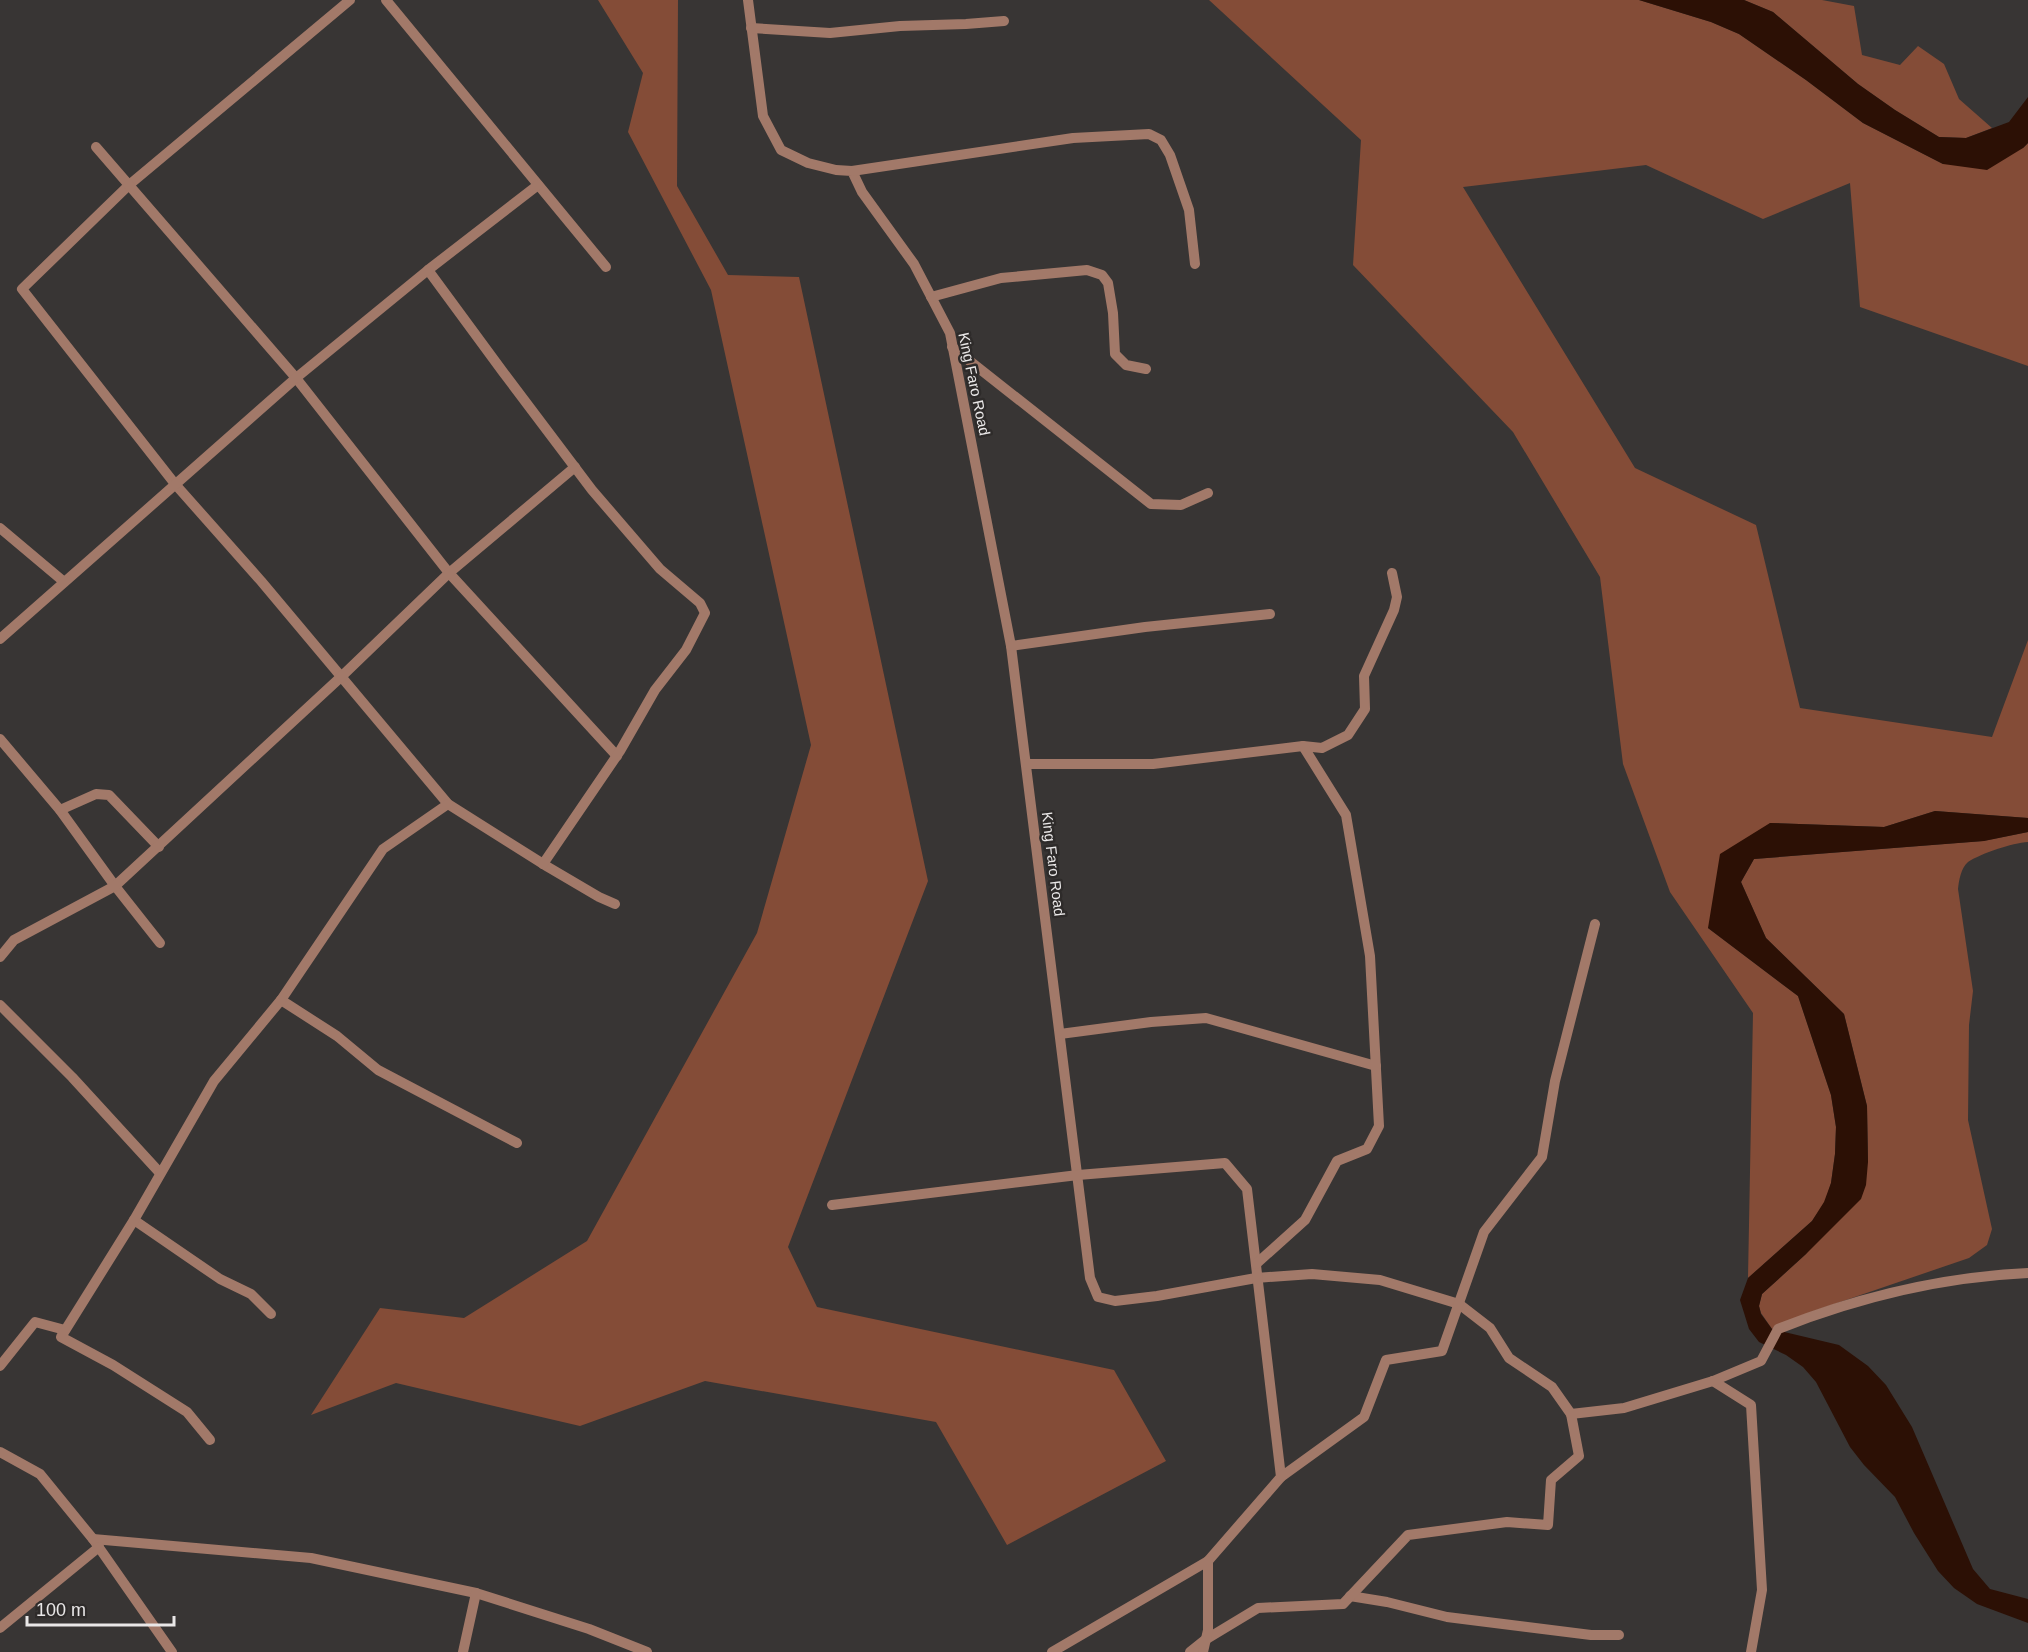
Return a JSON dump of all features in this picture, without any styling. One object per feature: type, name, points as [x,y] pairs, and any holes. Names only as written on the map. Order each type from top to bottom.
[{"type":"street","points":[[350,0],[129,185],[22,289],[175,484],[261,581],[448,804],[543,864],[615,904]]},
{"type":"street","points":[[386,0],[606,267]]},
{"type":"street","points":[[748,0],[762,116],[781,150],[808,163],[836,170],[852,171],[1073,138],[1149,134],[1161,140],[1170,155],[1189,210],[1195,264]]},
{"type":"street","points":[[751,28],[830,33],[900,26],[1004,21]]},
{"type":"street","points":[[96,147],[296,378],[449,573],[617,756]]},
{"type":"street","name":"King Faro Road","points":[[852,171],[862,192],[914,264],[950,333],[1011,646],[1090,1278],[1098,1297],[1115,1301],[1157,1296],[1256,1278],[1312,1274],[1380,1280],[1459,1304],[1490,1329],[1509,1358],[1551,1387],[1571,1414]]},
{"type":"street","points":[[0,639],[296,378],[538,184]]},
{"type":"street","points":[[428,270],[575,467],[660,569],[700,603],[705,614],[686,650],[655,690],[617,756],[543,864]]},
{"type":"street","points":[[931,297],[1001,278],[1087,270],[1101,275],[1108,284],[1113,313],[1115,354],[1126,365],[1146,369]]},
{"type":"street","points":[[952,347],[1151,504],[1181,505],[1208,493]]},
{"type":"street","points":[[0,957],[14,940],[115,886],[342,676],[449,573],[575,467]]},
{"type":"street","points":[[0,528],[63,582]]},
{"type":"street","points":[[1026,764],[1153,764],[1303,746],[1322,748],[1348,735],[1365,709],[1364,676],[1394,610],[1397,597],[1392,573]]},
{"type":"street","points":[[1011,646],[1145,627],[1270,614]]},
{"type":"street","points":[[0,739],[60,810],[160,943]]},
{"type":"street","points":[[1256,1264],[1305,1220],[1337,1161],[1367,1149],[1379,1126],[1371,956],[1346,815],[1303,746]]},
{"type":"street","points":[[60,810],[96,794],[109,795],[159,847]]},
{"type":"street","points":[[210,1440],[187,1412],[113,1365],[61,1337],[134,1220],[214,1081],[281,1000],[383,849],[448,804]]},
{"type":"street","points":[[1052,1652],[1208,1561],[1281,1477],[1364,1417],[1386,1360],[1442,1352],[1484,1232],[1542,1157],[1555,1081],[1595,924]]},
{"type":"street","points":[[281,1000],[337,1036],[378,1070],[517,1143]]},
{"type":"street","points":[[0,1005],[72,1077],[160,1173]]},
{"type":"street","points":[[1060,1034],[1151,1022],[1206,1018],[1376,1066]]},
{"type":"street","points":[[832,1204],[1078,1175],[1225,1163],[1247,1189],[1281,1477]]},
{"type":"street","points":[[134,1220],[220,1279],[251,1294],[271,1314]]},
{"type":"street","points":[[1190,1652],[1205,1640],[1258,1608],[1343,1604],[1408,1535],[1507,1522],[1548,1525],[1551,1480],[1579,1455],[1571,1414],[1624,1408],[1713,1381],[1761,1361],[1778,1329],[1811,1316],[1904,1290],[2006,1274],[2028,1273]]},
{"type":"street","points":[[0,1366],[34,1322],[65,1330]]},
{"type":"street","points":[[1713,1381],[1751,1405],[1762,1590],[1751,1652]]},
{"type":"street","points":[[0,1452],[39,1474],[96,1543],[172,1652]]},
{"type":"street","points":[[0,1628],[96,1543],[311,1558],[476,1593],[589,1629],[647,1652]]},
{"type":"street","points":[[1203,1652],[1208,1630],[1208,1561]]},
{"type":"street","points":[[463,1652],[476,1593]]},
{"type":"street","points":[[1350,1596],[1387,1602],[1447,1617],[1591,1635],[1618,1635]]},
{"type":"shaded area","points":[[598,0],[678,0],[677,186],[728,275],[799,277],[928,881],[788,1247],[817,1307],[1114,1370],[1166,1461],[1007,1545],[936,1422],[705,1381],[580,1426],[396,1383],[311,1415],[380,1308],[464,1318],[587,1241],[757,933],[811,745],[711,290],[628,132],[643,73]]},
{"type":"shaded area","points":[[1209,0],[1639,0],[1711,22],[1739,34],[1863,123],[1943,164],[2023,148],[2028,143],[2028,366],[1860,307],[1850,183],[1763,219],[1646,165],[1463,187],[1635,468],[1756,525],[1800,708],[1992,737],[2028,640],[2028,818],[1935,811],[1884,827],[1770,823],[1708,928],[1798,996],[1831,1095],[1836,1127],[1831,1183],[1825,1202],[1812,1221],[1748,1278],[1753,1013],[1670,892],[1623,764],[1600,577],[1513,432],[1353,265],[1361,140]]},
{"type":"shaded area","points":[[1639,0],[1744,0],[1773,12],[1858,84],[1939,137],[1966,138],[2009,122],[2028,97],[2028,143],[1987,170],[1943,164],[1863,123],[1739,34],[1711,22]]},
{"type":"shaded area","points":[[1744,0],[1822,0],[1854,6],[1862,55],[1900,65],[1918,46],[1944,64],[1959,99],[1992,128],[1966,138],[1939,137],[1858,84],[1773,12]]},
{"type":"shaded area","points":[[1935,811],[2028,818],[2028,832],[1984,841],[1754,859],[1741,882],[1766,938],[1844,1014],[1867,1106],[1868,1162],[1866,1185],[1861,1199],[1762,1294],[1759,1306],[1761,1314],[1772,1329],[1839,1345],[1868,1366],[1886,1385],[1912,1427],[1973,1569],[1990,1589],[2028,1599],[2028,1623],[1977,1604],[1954,1588],[1938,1571],[1895,1497],[1850,1447],[1816,1382],[1803,1367],[1786,1355],[1759,1342],[1749,1329],[1740,1300],[1748,1278],[1812,1221],[1824,1202],[1831,1183],[1836,1127],[1831,1095],[1798,996],[1708,928],[1720,854],[1770,823],[1884,827]]},
{"type":"shaded area","points":[[2028,832],[2028,842],[1997,849],[1968,862],[1962,871],[1958,889],[1973,991],[1969,1025],[1968,1120],[1992,1229],[1987,1245],[1969,1258],[1808,1313],[1772,1329],[1759,1306],[1762,1294],[1806,1254],[1868,1162],[1867,1106],[1844,1014],[1766,938],[1741,882],[1754,859],[1983,841]]}]
